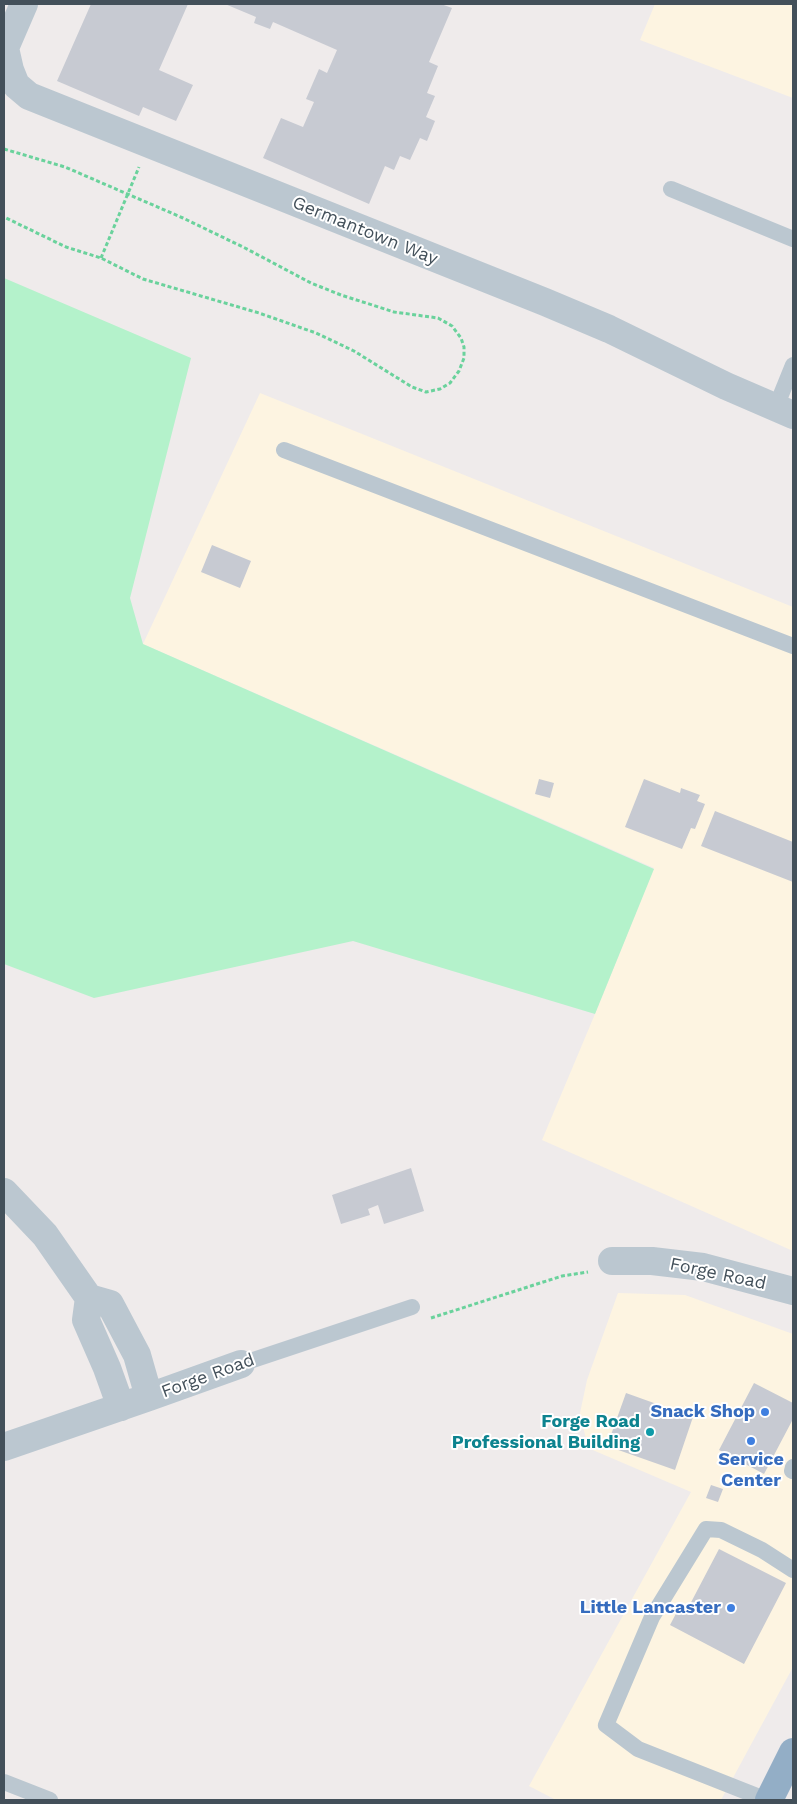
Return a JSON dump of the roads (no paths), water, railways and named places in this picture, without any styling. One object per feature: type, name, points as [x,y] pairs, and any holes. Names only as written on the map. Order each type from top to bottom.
[{"type":"highway","points":[[768,1800],[793,1752]]},
{"type":"street","name":"Germantown Way","points":[[24,4],[5,48],[16,85],[29,96],[545,302],[609,329],[726,386],[785,411]]},
{"type":"street","points":[[4,1192],[45,1235],[89,1298],[110,1304],[137,1355],[149,1397]]},
{"type":"street","name":"Forge Road","points":[[612,1261],[652,1261],[703,1268],[793,1291]]},
{"type":"street","points":[[89,1298],[86,1320],[108,1368],[121,1407]]},
{"type":"street","name":"Forge Road","points":[[4,1447],[241,1364]]},
{"type":"lane","points":[[672,189],[793,238]]},
{"type":"lane","points":[[785,411],[793,365]]},
{"type":"lane","points":[[284,450],[793,646]]},
{"type":"lane","name":"Forge Road","points":[[241,1364],[412,1307]]},
{"type":"lane","points":[[793,1467],[793,1471]]},
{"type":"lane","points":[[768,1800],[638,1750],[606,1725],[652,1617],[706,1529],[721,1530],[762,1550],[793,1570]]},
{"type":"lane","points":[[4,1782],[50,1800]]},
{"type":"place","name":"Snack Shop","points":[[765,1412]]},
{"type":"place","name":"Forge Road Professional Building","points":[[650,1432]]},
{"type":"place","name":"Service Center","points":[[751,1441]]},
{"type":"place","name":"Little Lancaster","points":[[731,1608]]}]
